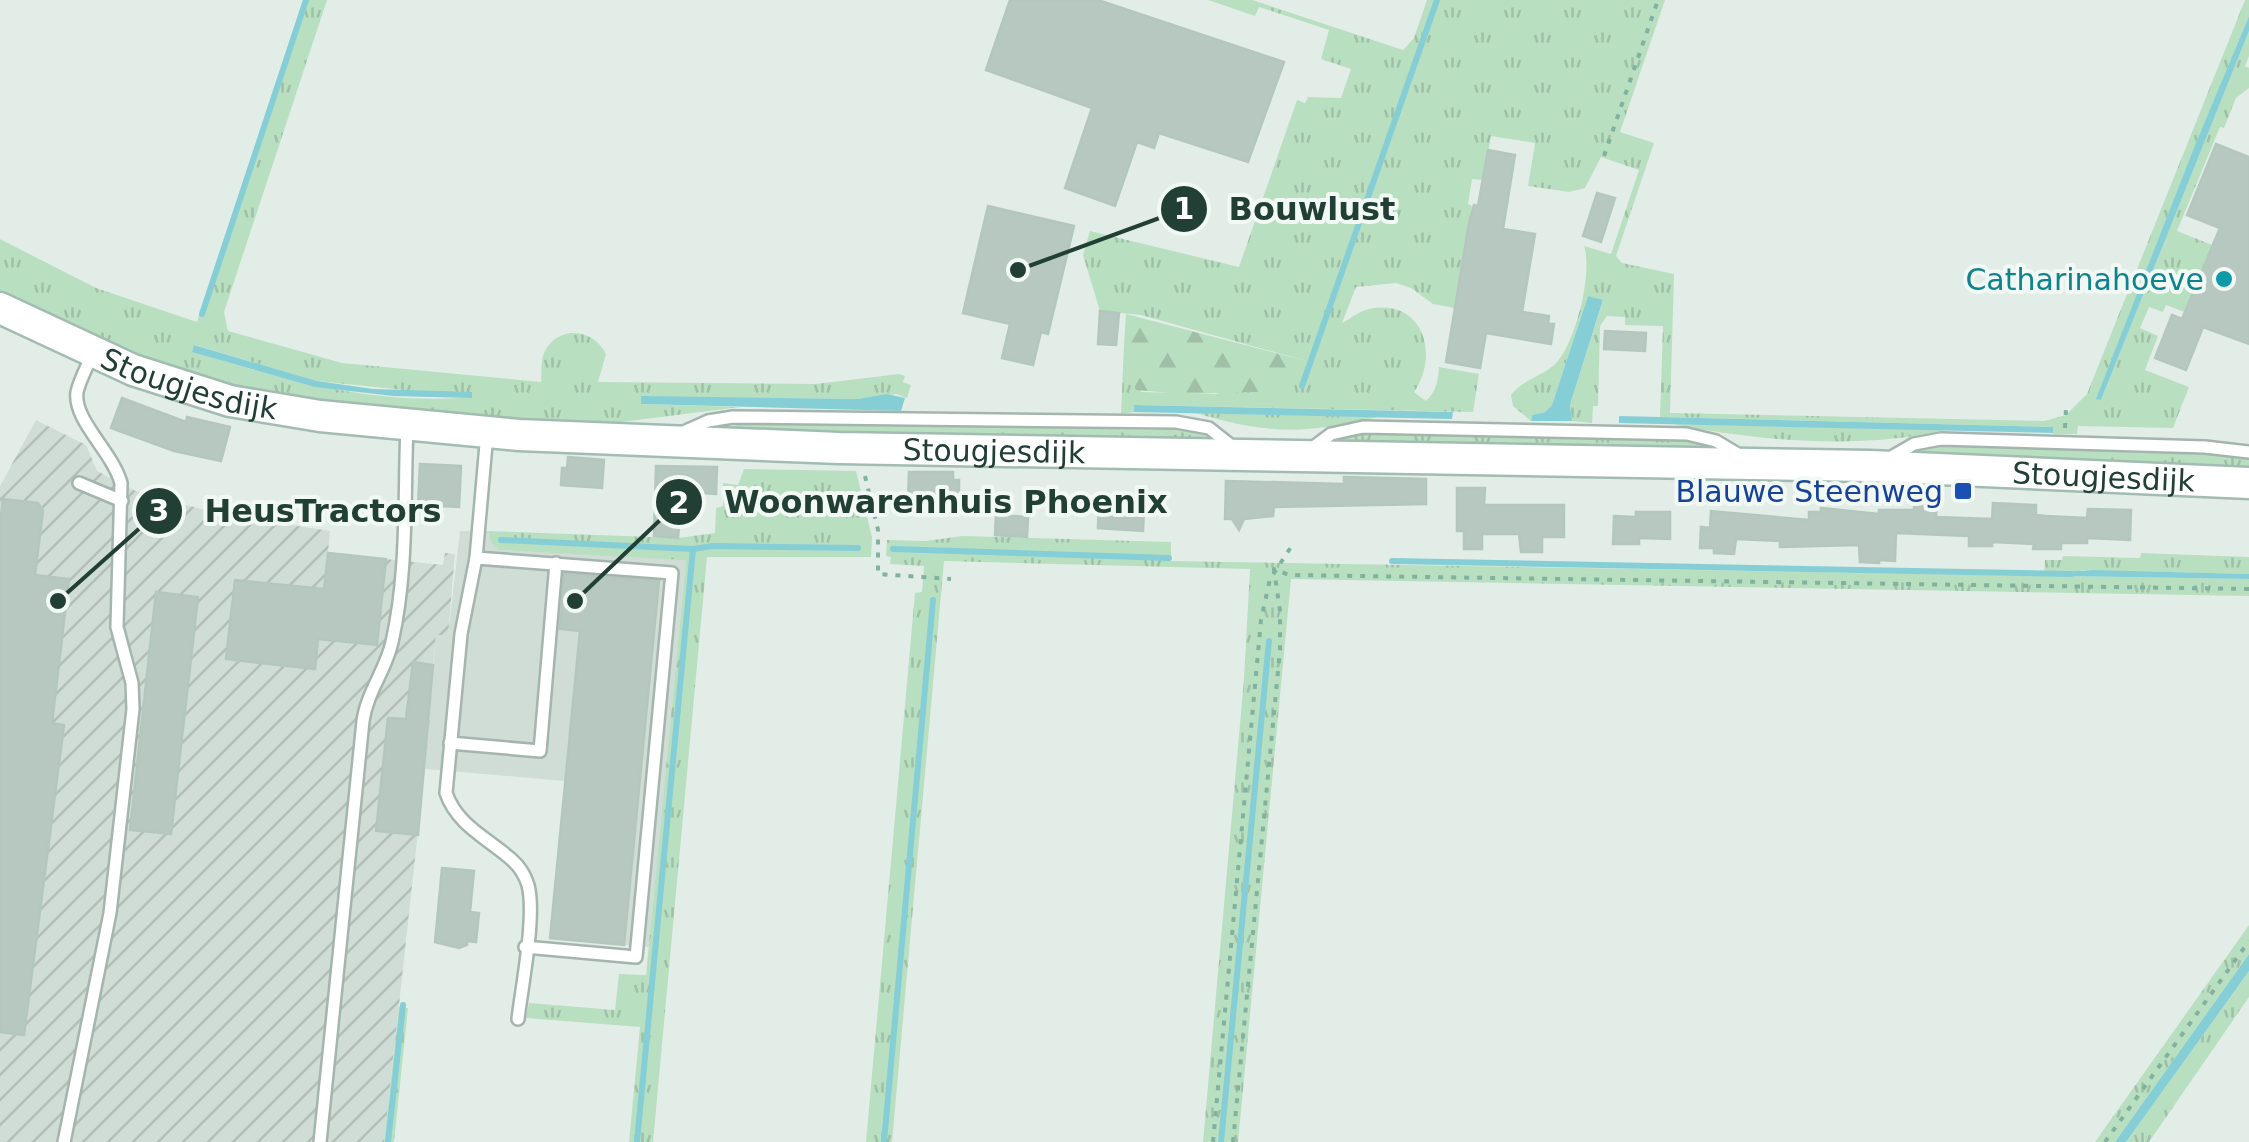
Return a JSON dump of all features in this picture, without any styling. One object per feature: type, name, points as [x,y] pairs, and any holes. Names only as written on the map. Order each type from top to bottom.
[{"type":"street","name":"Stougjesdijk","points":[[0,308],[152,377],[230,401],[282,411],[487,433],[856,448],[1875,466],[2249,483]]},
{"type":"lane","points":[[64,1142],[110,913],[132,728],[132,683],[117,626],[121,482],[113,460],[82,420],[76,402],[93,352]]},
{"type":"lane","points":[[662,442],[717,418],[954,418],[1199,425],[1217,432],[1242,455]]},
{"type":"lane","points":[[320,1142],[363,721],[368,696],[394,635],[402,561],[406,425]]},
{"type":"lane","points":[[487,433],[476,558],[464,606],[446,792],[457,815],[514,861],[524,874],[530,900],[518,1020]]},
{"type":"lane","points":[[1875,466],[1914,444],[1941,440],[2205,446],[2249,452]]},
{"type":"lane","points":[[79,483],[122,501]]},
{"type":"lane","points":[[476,558],[672,573],[636,958],[525,947]]},
{"type":"lane","points":[[450,743],[540,751],[556,562]]},
{"type":"path","points":[[1604,156],[1658,0]]},
{"type":"path","points":[[856,448],[876,520],[878,574],[951,579]]},
{"type":"path","points":[[1213,1142],[1264,597],[1274,570],[1293,544]]},
{"type":"path","points":[[1274,570],[1289,575],[2249,589]]},
{"type":"path","points":[[1233,1142],[1280,650],[1274,570]]},
{"type":"path","points":[[2105,1142],[2249,941]]},
{"type":"shaded area","points":[[36,420],[86,445],[97,471],[136,491],[215,513],[330,531],[328,553],[443,565],[445,553],[455,554],[448,635],[436,635],[384,1142],[0,1142],[0,486]]},
{"type":"shaded area","points":[[460,531],[488,531],[491,543],[499,550],[686,559],[649,947],[550,938],[565,781],[425,769],[436,634],[448,635]]},
{"type":"green space","points":[[304,0],[327,0],[224,312],[228,331],[342,363],[541,382],[542,361],[552,341],[578,333],[594,340],[606,354],[598,382],[816,384],[899,374],[905,376],[903,382],[911,385],[907,398],[896,394],[858,399],[641,397],[642,404],[740,407],[598,425],[457,416],[290,396],[212,380],[161,364],[80,331],[0,291],[0,239],[96,288],[197,322]],"holes":[[[195,345],[317,381],[472,397],[436,399],[365,394],[295,381],[192,351]]]},
{"type":"green space","points":[[1208,0],[1252,0],[1403,50],[1414,38],[1427,0],[1665,0],[1620,132],[1654,143],[1616,256],[1622,263],[1674,274],[1670,413],[2044,421],[2066,415],[2087,394],[2245,0],[2249,0],[2249,16],[2097,399],[2101,400],[2249,31],[2245,66],[2249,68],[2249,88],[2236,98],[2224,128],[2220,127],[2177,231],[2212,245],[2185,312],[2166,305],[2163,312],[2149,307],[2140,328],[2158,336],[2145,370],[2189,387],[2173,428],[2078,426],[2077,434],[2053,434],[2052,427],[1660,417],[1663,326],[1625,325],[1625,317],[1607,316],[1600,326],[1598,406],[1593,406],[1592,423],[1572,421],[1570,405],[1603,301],[1588,296],[1552,405],[1545,412],[1532,415],[1531,421],[1513,406],[1511,395],[1552,367],[1564,352],[1584,289],[1584,246],[1611,254],[1639,170],[1601,157],[1585,188],[1569,192],[1528,186],[1535,143],[1491,136],[1483,180],[1472,179],[1468,204],[1472,206],[1455,308],[1433,304],[1411,288],[1396,283],[1356,287],[1342,323],[1369,309],[1388,308],[1414,320],[1422,332],[1426,361],[1414,392],[1426,401],[1436,386],[1439,367],[1479,374],[1473,412],[1135,405],[1134,412],[1121,414],[1124,344],[1135,344],[1141,392],[1216,394],[1303,360],[1141,315],[1100,311],[1083,255],[1090,231],[1239,267],[1297,100],[1305,103],[1308,97],[1341,98],[1351,69],[1321,59],[1329,30],[1259,7],[1255,16]]},
{"type":"green space","points":[[1126,314],[1303,360],[1293,391],[1182,394],[1136,390],[1135,345],[1124,344]]},
{"type":"green space","points":[[1196,413],[1378,417],[1287,430]]},
{"type":"green space","points":[[746,423],[1173,430],[1197,431],[1213,439],[722,429]]},
{"type":"green space","points":[[1673,424],[1945,430],[1879,440],[1809,441]]},
{"type":"green space","points":[[1348,434],[1679,439],[1700,441],[1716,448],[1332,442]]},
{"type":"green space","points":[[1949,445],[2233,455],[2249,458],[2249,467],[1917,452],[1918,448]]},
{"type":"green space","points":[[744,469],[856,471],[872,537],[871,557],[707,557],[653,1142],[629,1142],[640,1027],[526,1018],[529,1003],[615,1010],[619,974],[646,975],[686,560],[499,550],[491,543],[488,531],[678,538],[715,533],[716,508],[723,506],[723,483],[738,485]]},
{"type":"green space","points":[[962,536],[1171,542],[1171,561],[2044,576],[2045,560],[2062,560],[2063,556],[2140,558],[2141,553],[2249,557],[2249,574],[2083,570],[2063,576],[2249,579],[2249,596],[1291,579],[1238,1142],[1203,1142],[1244,679],[1250,569],[944,561],[892,1142],[866,1142],[915,593],[922,592],[924,566],[890,564],[887,540],[926,541]]},
{"type":"green space","points":[[2249,925],[2249,954],[2115,1142],[2095,1142]]},
{"type":"green space","points":[[2249,971],[2249,997],[2149,1142],[2126,1142]]},
{"type":"green space","points":[[399,1007],[408,1008],[394,1142],[384,1142]]},
{"type":"water","points":[[2249,16],[2249,31],[2101,400],[2096,399],[2195,145]]},
{"type":"water","points":[[1588,296],[1603,300],[1570,405],[1572,421],[1531,421],[1532,415],[1545,412],[1552,405]]},
{"type":"water","points":[[194,345],[317,381],[373,389],[472,392],[472,398],[393,396],[315,387],[192,352]]},
{"type":"water","points":[[887,394],[905,398],[901,411],[641,404],[641,396],[858,399]]},
{"type":"water","points":[[1134,405],[1453,412],[1452,419],[1134,412]]},
{"type":"water","points":[[1619,416],[2053,427],[2053,433],[1619,423]]},
{"type":"water","points":[[2062,572],[2249,574],[2249,579],[2062,576]]},
{"type":"water","points":[[2249,954],[2249,971],[2126,1142],[2115,1142]]},
{"type":"building","points":[[1010,0],[1098,0],[1284,62],[1248,162],[1159,133],[1154,148],[1137,142],[1115,206],[1065,188],[1092,108],[986,70]]},
{"type":"building","name":"Catharinahoeve","points":[[2216,144],[2249,157],[2249,344],[2203,327],[2186,370],[2155,358],[2172,315],[2182,319],[2220,228],[2187,215]]},
{"type":"building","points":[[1488,150],[1515,155],[1503,229],[1535,234],[1522,312],[1549,316],[1548,324],[1554,324],[1551,344],[1486,333],[1480,368],[1446,362],[1469,223],[1474,205],[1478,206]]},
{"type":"building","points":[[1597,193],[1615,198],[1601,242],[1583,236]]},
{"type":"building","points":[[988,206],[1074,226],[1048,334],[1041,332],[1033,365],[1002,358],[1010,324],[963,313]]},
{"type":"building","points":[[1100,311],[1119,313],[1116,345],[1098,344]]},
{"type":"building","points":[[1605,331],[1646,333],[1645,351],[1604,349]]},
{"type":"building","points":[[122,398],[186,422],[187,417],[230,427],[221,461],[174,451],[111,428]]},
{"type":"building","points":[[568,457],[604,460],[602,488],[561,485],[562,468],[567,468]]},
{"type":"building","points":[[420,464],[461,466],[459,507],[418,505]]},
{"type":"building","points":[[656,466],[717,467],[716,494],[682,492],[678,538],[654,536]]},
{"type":"building","points":[[909,472],[953,472],[953,480],[959,480],[959,502],[908,501]]},
{"type":"building","points":[[1344,477],[1426,479],[1426,504],[1274,507],[1273,516],[1244,519],[1239,530],[1232,519],[1225,519],[1226,481],[1344,484]]},
{"type":"building","points":[[1457,488],[1485,488],[1484,505],[1564,505],[1564,537],[1542,537],[1542,552],[1521,552],[1519,534],[1482,534],[1482,549],[1464,549],[1464,531],[1457,531]]},
{"type":"building","points":[[1914,496],[1937,497],[1936,517],[1992,519],[1993,503],[2036,505],[2036,515],[2046,516],[2087,518],[2088,509],[2131,510],[2130,540],[2087,538],[2087,543],[2061,543],[2061,549],[2033,549],[2034,544],[1992,542],[1992,546],[1969,546],[1969,536],[1896,533],[1895,561],[1879,563],[1860,562],[1859,545],[1780,547],[1780,541],[1736,539],[1734,554],[1700,548],[1701,527],[1710,528],[1711,511],[1809,520],[1809,512],[1821,512],[1821,508],[1879,514],[1879,510],[1914,510]]},
{"type":"building","points":[[1099,498],[1130,498],[1130,509],[1144,510],[1143,531],[1098,528]]},
{"type":"building","points":[[3,499],[38,503],[43,511],[35,575],[69,579],[52,723],[64,725],[24,1035],[0,1032]]},
{"type":"building","points":[[1636,512],[1670,512],[1670,539],[1639,538],[1639,544],[1613,544],[1614,516],[1636,517]]},
{"type":"building","points":[[996,515],[1028,517],[1027,537],[995,535]]},
{"type":"building","points":[[328,553],[386,559],[377,645],[318,639],[315,669],[226,659],[235,580],[324,589]]},
{"type":"building","points":[[564,574],[659,581],[624,945],[550,938],[580,631],[560,629]]},
{"type":"building","points":[[156,592],[198,597],[171,834],[130,830]]},
{"type":"building","points":[[413,662],[433,665],[418,835],[376,831],[388,718],[406,719]]},
{"type":"building","points":[[442,868],[474,871],[470,912],[479,913],[476,942],[467,941],[467,945],[459,948],[435,942]]},
{"type":"waterway","points":[[202,314],[306,0]]},
{"type":"waterway","points":[[1302,386],[1437,0]]},
{"type":"waterway","points":[[501,540],[693,549],[858,548]]},
{"type":"waterway","points":[[637,1142],[693,549]]},
{"type":"waterway","points":[[893,549],[1169,558]]},
{"type":"waterway","points":[[1392,561],[2071,574]]},
{"type":"waterway","points":[[884,1142],[933,600]]},
{"type":"waterway","points":[[1221,1142],[1269,641]]},
{"type":"waterway","points":[[388,1142],[403,1005]]},
{"type":"place","name":"Bouwlust","points":[[1018,270]]},
{"type":"place","name":"Catharinahoeve","points":[[2224,279]]},
{"type":"place","name":"Blauwe Steenweg","points":[[1963,491]]},
{"type":"place","name":"HeusTractors","points":[[58,601]]},
{"type":"place","name":"Woonwarenhuis Phoenix","points":[[575,601]]}]
